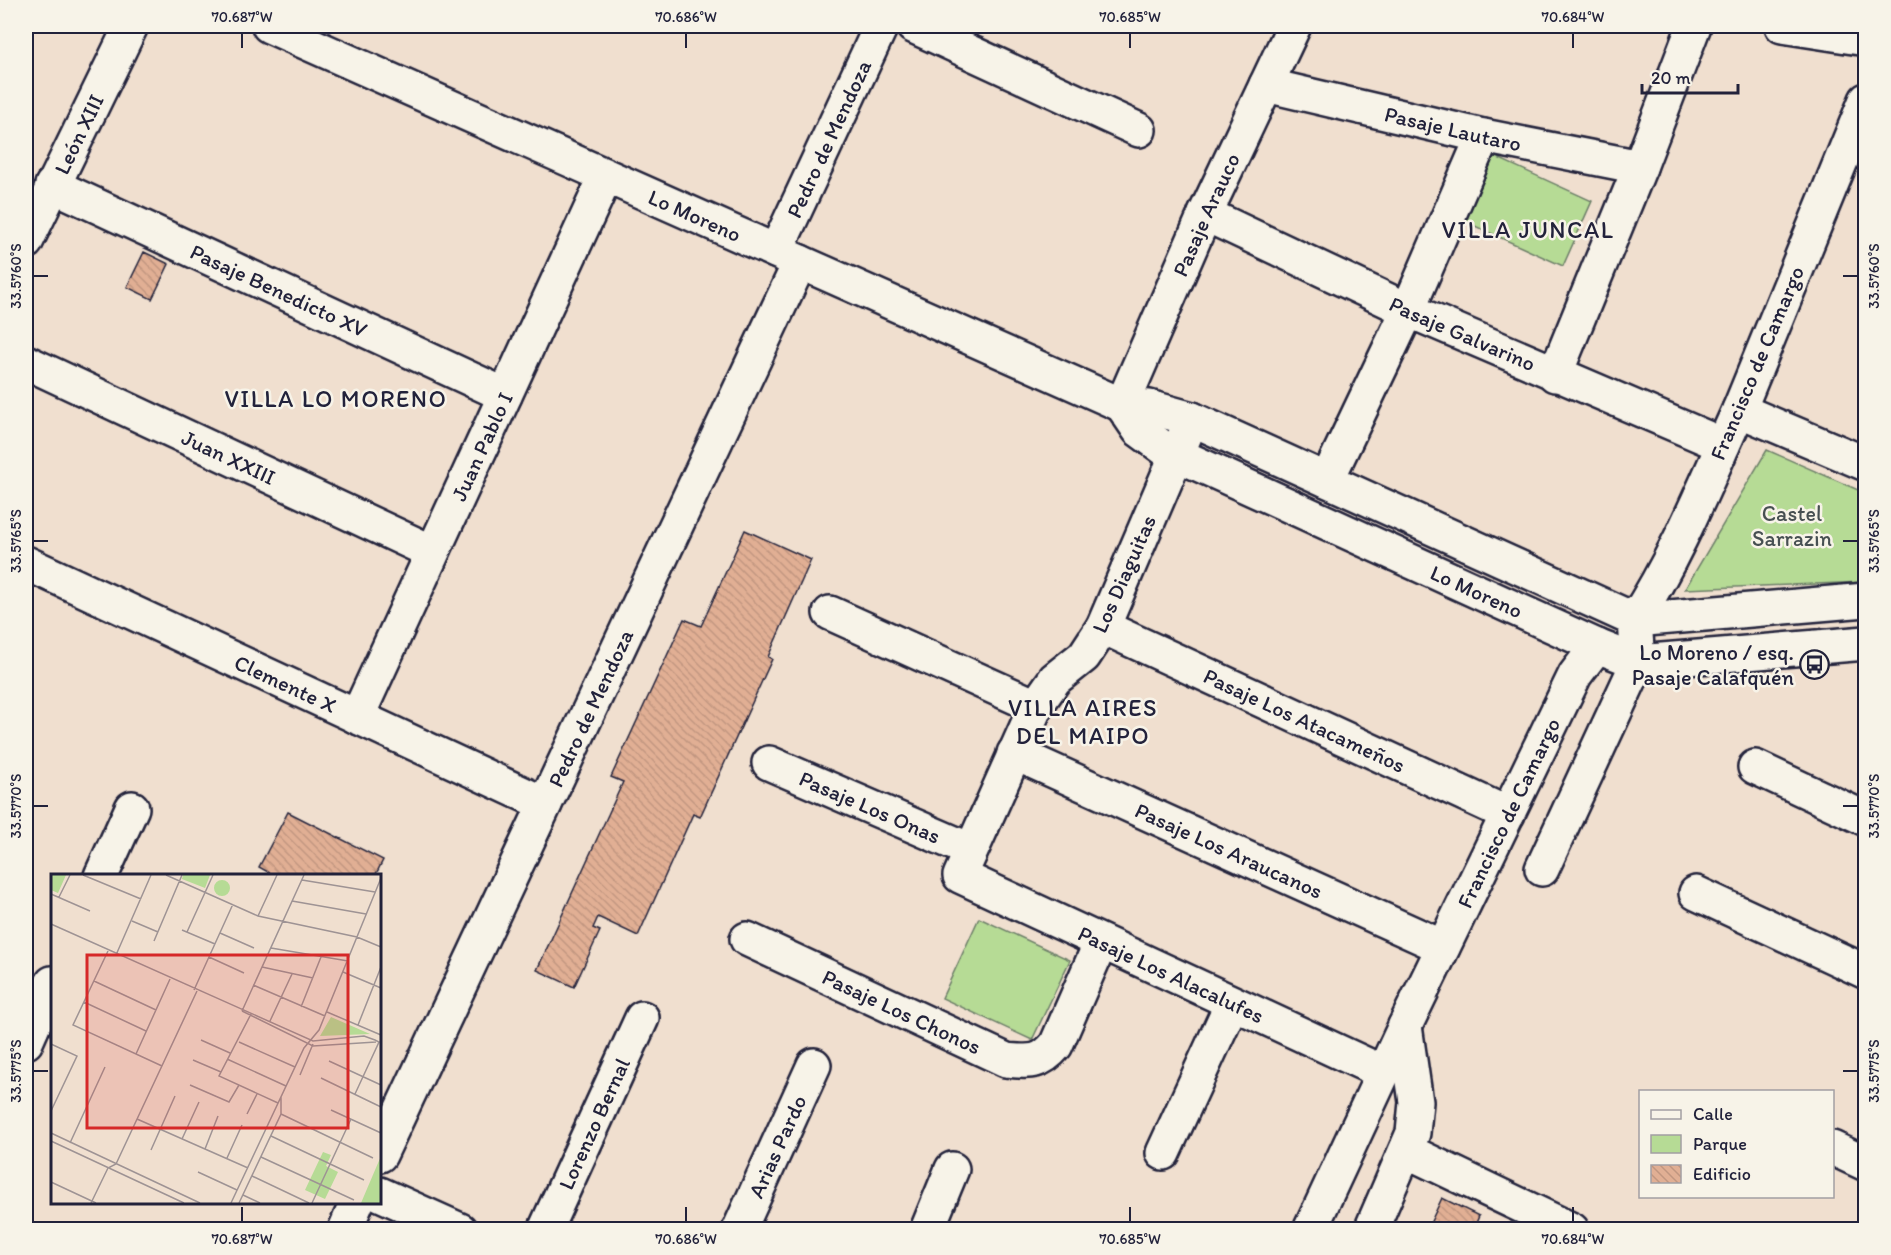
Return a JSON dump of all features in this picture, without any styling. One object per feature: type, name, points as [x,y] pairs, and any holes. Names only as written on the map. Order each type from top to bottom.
[{"type":"street","name":"León XIII","points":[[26,242],[131,26]]},
{"type":"street","name":"Lo Moreno","points":[[269,26],[1122,405],[1149,407],[1192,419],[1635,620],[1866,600]]},
{"type":"street","name":"Pedro de Mendoza","points":[[381,1153],[545,804],[788,256],[881,26]]},
{"type":"street","points":[[913,26],[1139,130]]},
{"type":"street","name":"Pasaje Arauco","points":[[1122,405],[1204,214],[1294,26]]},
{"type":"street","points":[[1555,375],[1640,167],[1694,26]]},
{"type":"street","points":[[1782,26],[1866,39]]},
{"type":"street","name":"Pasaje Lautaro","points":[[1266,85],[1483,136],[1640,167]]},
{"type":"street","name":"Francisco de Camargo","points":[[1310,1230],[1382,1072],[1575,675],[1597,646],[1635,620],[1677,550],[1739,410],[1863,116]]},
{"type":"street","points":[[1327,480],[1408,310],[1483,136]]},
{"type":"street","name":"Juan Pablo I","points":[[357,717],[606,176]]},
{"type":"street","name":"Pasaje Benedicto XV","points":[[52,185],[505,394]]},
{"type":"street","name":"Pasaje Galvarino","points":[[1204,214],[1408,310],[1555,375],[1723,445]]},
{"type":"street","name":"Juan XXIII","points":[[26,362],[432,552]]},
{"type":"street","name":"Lo Moreno","points":[[1122,405],[1139,430],[1152,441],[1177,454],[1597,646],[1638,662],[1866,644]]},
{"type":"street","points":[[1739,410],[1866,464]]},
{"type":"street","name":"Los Diaguitas","points":[[965,863],[1036,706],[1055,679],[1084,656],[1103,627],[1192,419]]},
{"type":"street","name":"Clemente X","points":[[26,563],[545,804]]},
{"type":"street","points":[[830,614],[1036,706]]},
{"type":"street","points":[[1542,869],[1638,662],[1635,620]]},
{"type":"street","name":"Pasaje Los Atacameños","points":[[1103,627],[1508,814]]},
{"type":"street","name":"Pasaje Los Araucanos","points":[[1014,753],[1443,947]]},
{"type":"street","name":"Pasaje Los Onas","points":[[769,763],[965,863]]},
{"type":"street","points":[[1755,767],[1866,819]]},
{"type":"street","points":[[102,874],[132,808]]},
{"type":"street","name":"Pasaje Los Alacalufes","points":[[965,863],[1101,942],[1382,1072]]},
{"type":"street","points":[[1696,893],[1866,972]]},
{"type":"street","name":"Pasaje Los Chonos","points":[[747,939],[1006,1060],[1029,1062],[1046,1057],[1056,1045],[1101,942]]},
{"type":"street","points":[[26,1042],[51,985]]},
{"type":"street","points":[[1163,1153],[1232,1003]]},
{"type":"street","name":"Lorenzo Bernal","points":[[546,1230],[642,1018]]},
{"type":"street","points":[[1371,1230],[1413,1133],[1416,1102],[1405,1026]]},
{"type":"street","name":"Arias Pardo","points":[[739,1230],[814,1065]]},
{"type":"street","points":[[1834,1148],[1866,1164]]},
{"type":"street","points":[[1407,1151],[1572,1230]]},
{"type":"street","points":[[927,1230],[952,1169]]},
{"type":"street","points":[[381,1194],[460,1230]]},
{"type":"street","points":[[345,1230],[357,1204]]},
{"type":"green space","points":[[1487,153],[1592,201],[1563,266],[1457,218]]},
{"type":"green space","name":"Castel Sarrazin","points":[[1767,450],[1865,493],[1865,582],[1685,589]]},
{"type":"green space","points":[[979,918],[1070,960],[1032,1040],[942,998]]},
{"type":"building","points":[[144,252],[169,264],[152,299],[127,287]]},
{"type":"building","points":[[745,530],[811,560],[768,657],[772,659],[700,817],[693,814],[638,936],[598,917],[593,928],[600,931],[574,987],[537,970],[623,782],[611,777],[684,619],[701,626]]},
{"type":"building","points":[[288,812],[383,860],[376,874],[271,874],[259,867]]},
{"type":"building","points":[[1442,1198],[1479,1216],[1473,1230],[1427,1230]]},
{"type":"place","name":"Lo Moreno / esq. Pasaje Calafquén","points":[[1815,665]]},
{"type":"district","name":"VILLA JUNCAL","points":[[1528,229]]},
{"type":"district","name":"VILLA LO MORENO","points":[[336,398]]},
{"type":"district","name":"VILLA AIRES DEL MAIPO","points":[[1083,721]]}]
